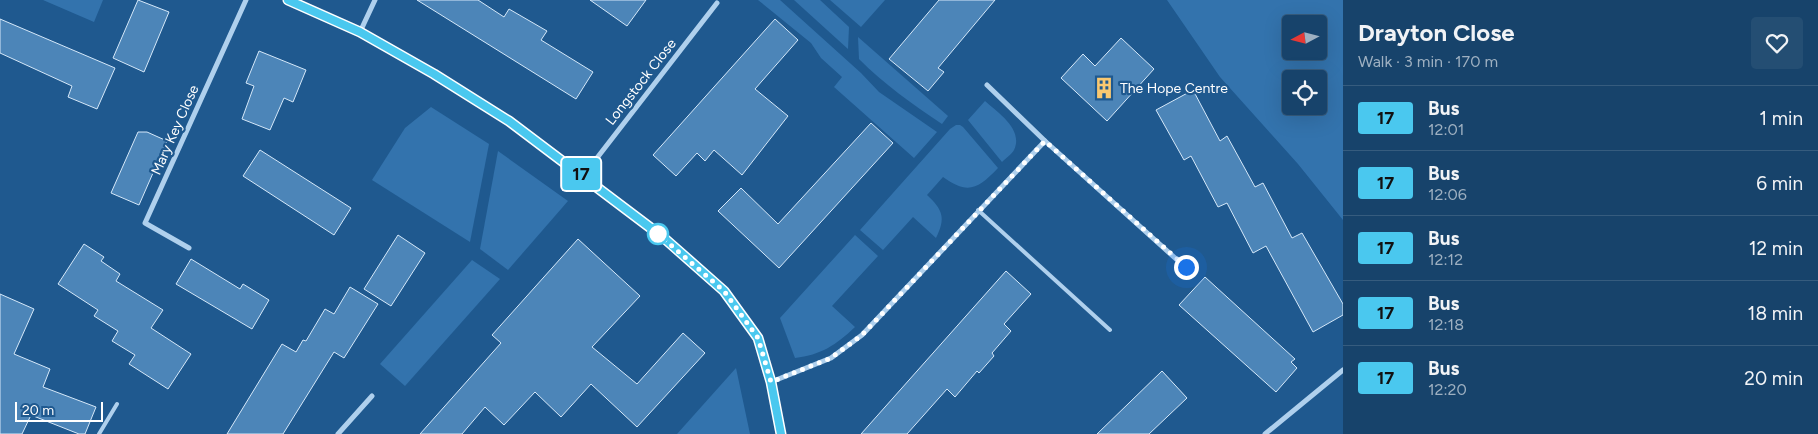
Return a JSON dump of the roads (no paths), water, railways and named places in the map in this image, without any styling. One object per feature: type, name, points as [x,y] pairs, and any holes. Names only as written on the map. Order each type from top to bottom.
[{"type":"street","name":"Mary Key Close","points":[[189,248],[145,223],[246,0]]},
{"type":"street","points":[[288,0],[360,32],[434,74],[509,121],[664,238],[724,291],[758,338],[771,382],[781,434]]},
{"type":"street","points":[[360,32],[375,0]]},
{"type":"street","name":"Longstock Close","points":[[583,176],[717,2]]},
{"type":"street","points":[[987,85],[1045,141],[1186,267]]},
{"type":"street","points":[[771,382],[831,358],[862,335],[1045,141]]},
{"type":"street","points":[[1265,434],[1343,370]]},
{"type":"street","points":[[338,434],[372,396]]},
{"type":"lane","points":[[978,210],[1110,330]]},
{"type":"lane","points":[[99,434],[117,404]]},
{"type":"place","name":"The Hope Centre","points":[[1104,88]]}]
